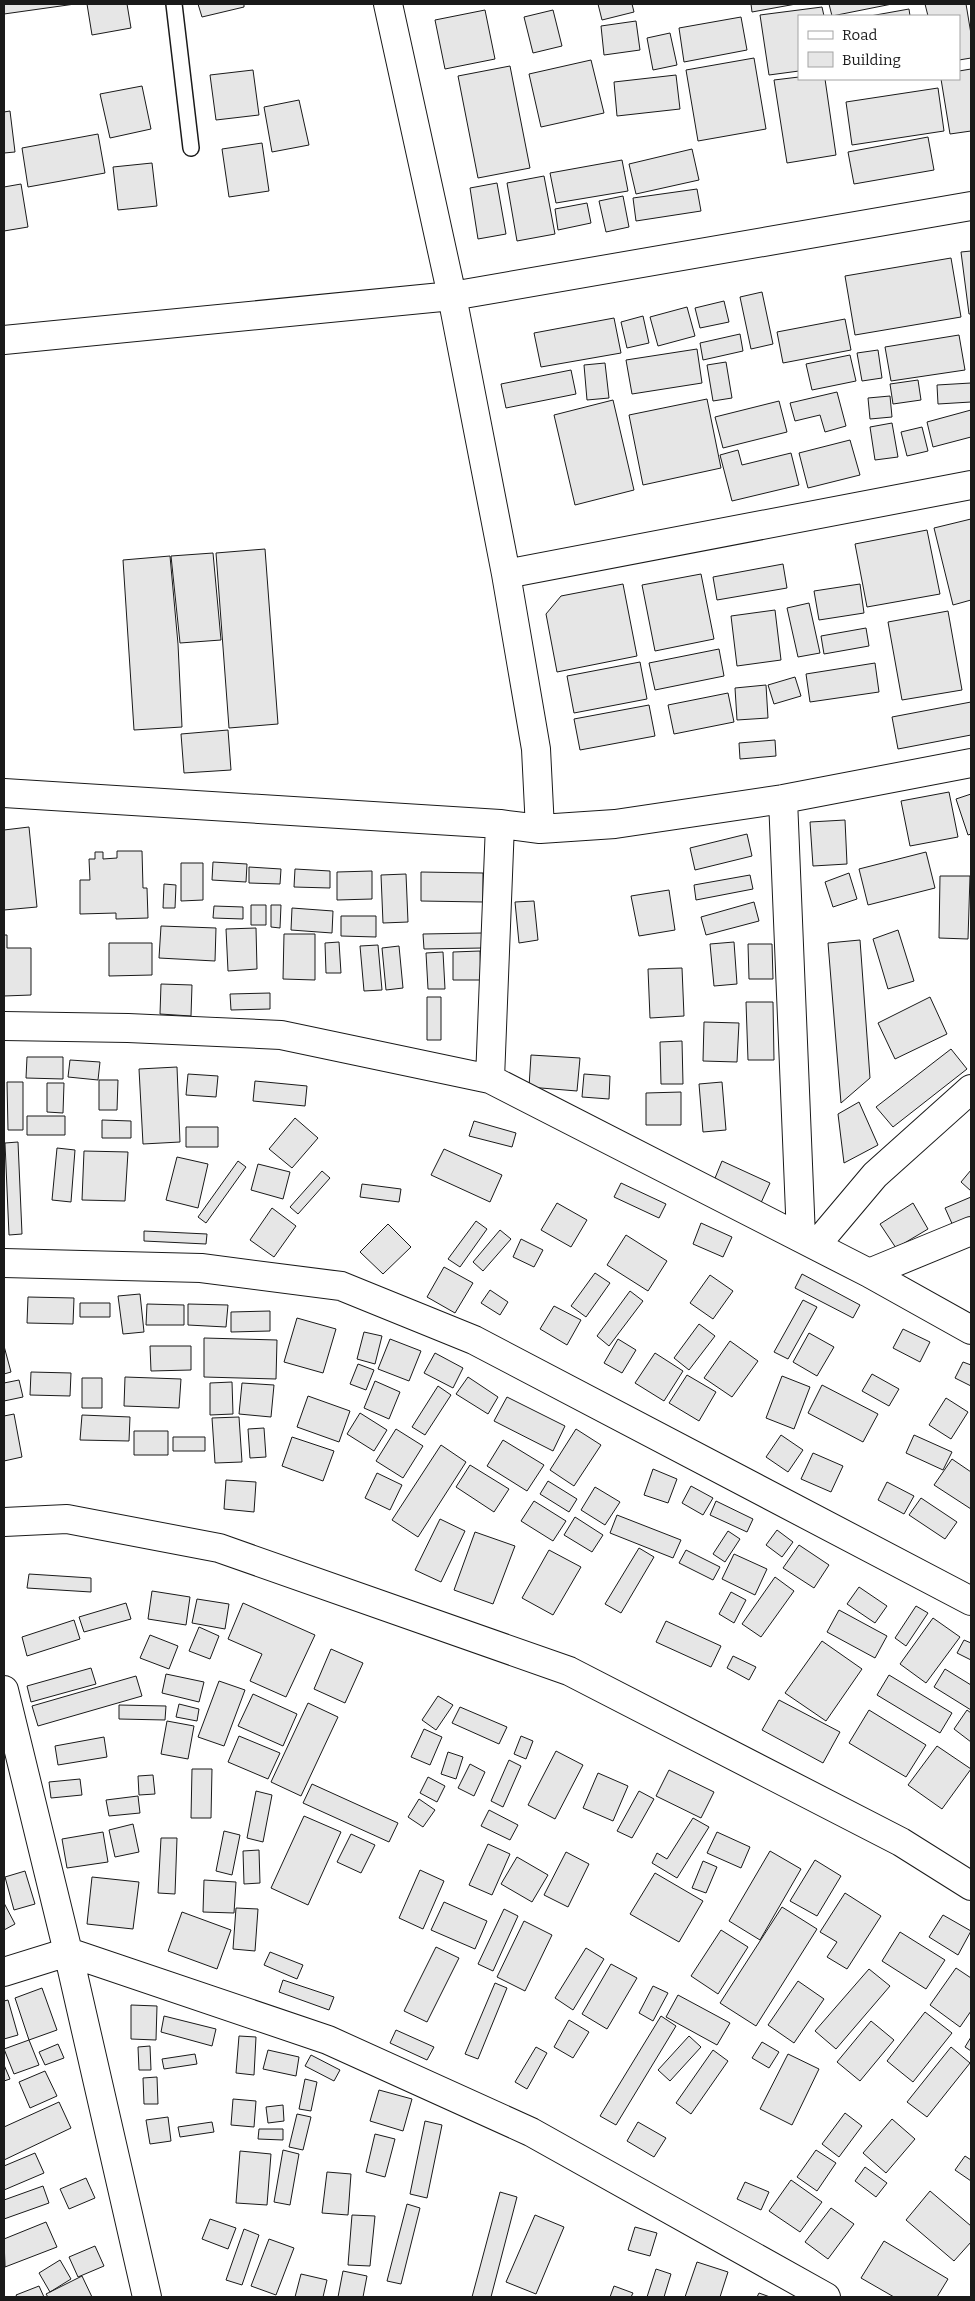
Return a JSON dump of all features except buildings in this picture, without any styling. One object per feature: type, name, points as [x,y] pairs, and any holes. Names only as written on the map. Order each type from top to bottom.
[{"type":"street","points":[[388,4],[452,296],[506,574],[536,749],[540,829]]},
{"type":"street","points":[[4,340],[452,296],[971,206]]},
{"type":"street","points":[[506,574],[971,486]]},
{"type":"street","points":[[4,793],[500,824],[540,829],[615,824],[783,799],[971,763]]},
{"type":"street","points":[[783,799],[809,1241]]},
{"type":"street","points":[[490,1079],[500,824]]},
{"type":"street","points":[[4,1026],[128,1028],[280,1035],[490,1079],[809,1241],[971,1330]]},
{"type":"street","points":[[809,1241],[875,1175],[971,1088]]},
{"type":"street","points":[[869,1273],[971,1231]]},
{"type":"street","points":[[4,1264],[201,1268],[341,1286],[474,1340],[971,1601]]},
{"type":"street","points":[[4,1522],[67,1519],[220,1548],[569,1672],[901,1842],[971,1886]]},
{"type":"street","points":[[4,1690],[68,1952],[147,2297]]},
{"type":"street","points":[[4,1972],[68,1952],[328,2040],[522,2128],[826,2297]]},
{"type":"lane","points":[[174,4],[191,148]]}]
